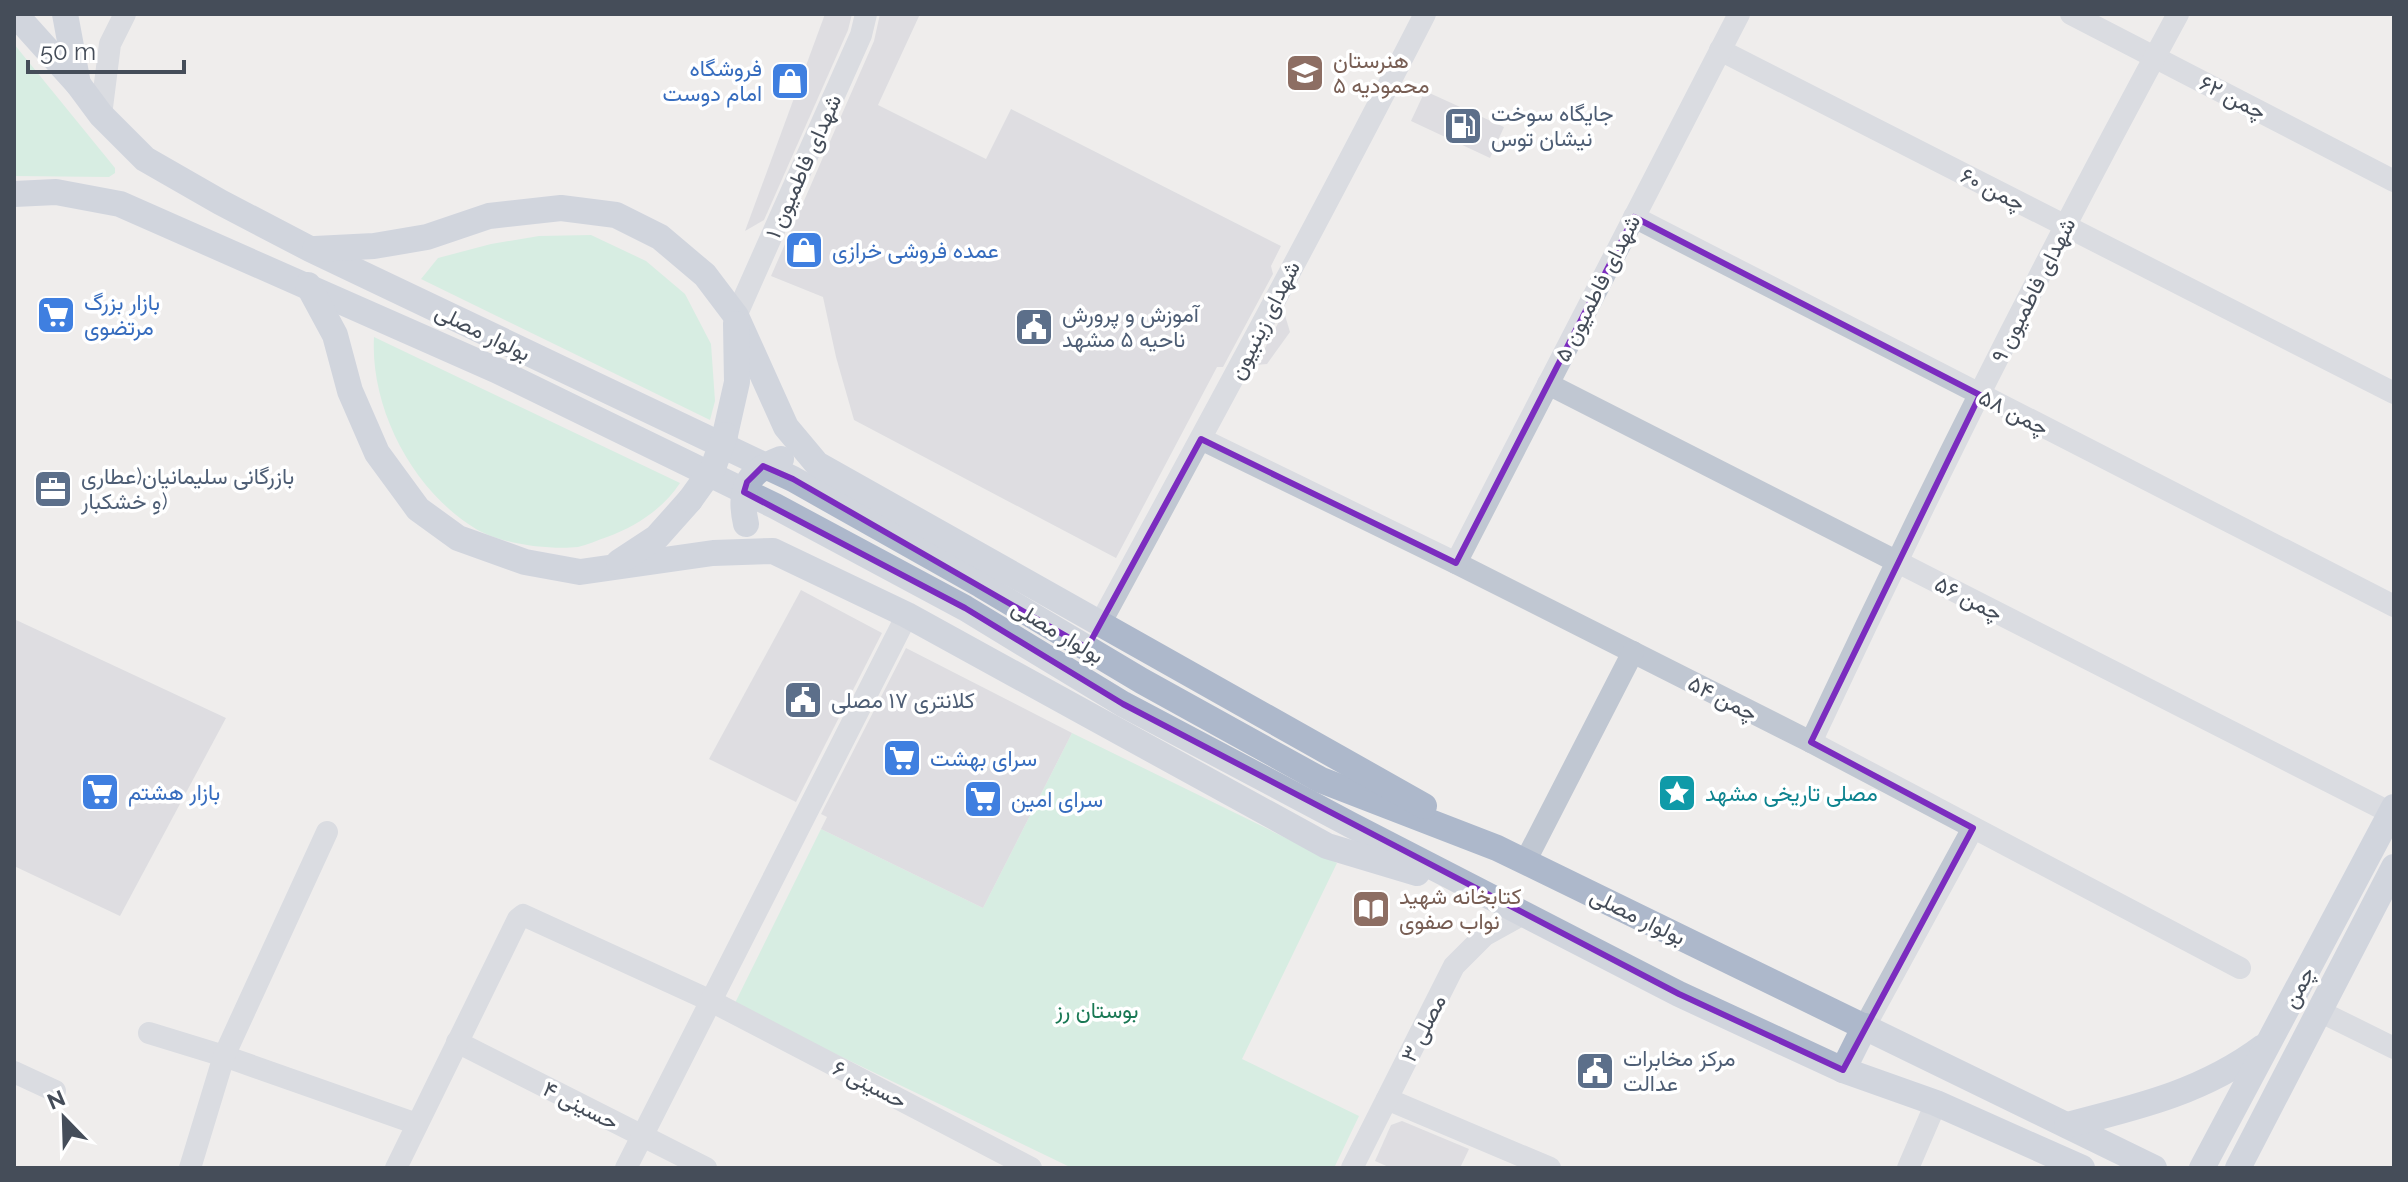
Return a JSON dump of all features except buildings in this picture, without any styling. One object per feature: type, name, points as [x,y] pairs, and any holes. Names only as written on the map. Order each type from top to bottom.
[{"type":"main road","name":"بولوار مصلی","points":[[15,14],[78,84],[101,115],[145,159],[220,202],[310,249],[793,479],[981,585],[1142,681],[1321,780],[1497,848],[2154,1168]]},
{"type":"main road","points":[[35,14],[78,84]]},
{"type":"main road","points":[[65,14],[78,84]]},
{"type":"main road","name":"بولوار مصلی","points":[[14,194],[56,192],[120,204],[496,370],[775,506],[965,608],[1123,704],[1679,994],[1843,1070],[1936,1103],[2082,1168]]},
{"type":"main road","points":[[14,212],[56,192]]},
{"type":"main road","points":[[310,249],[374,246],[414,239],[489,216],[561,208],[616,215],[660,237],[705,275],[736,316],[786,427],[817,464],[1497,848]]},
{"type":"main road","points":[[308,285],[335,335],[350,391],[377,453],[418,509],[458,538],[525,562],[580,572],[713,553],[773,551]]},
{"type":"main road","points":[[612,566],[657,537],[713,468],[725,435],[737,382],[736,316]]},
{"type":"main road","points":[[817,464],[781,459],[761,466],[747,482],[741,503],[746,524],[773,551],[907,615],[1327,846],[1475,890]]},
{"type":"main road","name":"چمن","points":[[2202,1168],[2393,812]]},
{"type":"main road","name":"چمن","points":[[2238,1168],[2394,867]]},
{"type":"main road","points":[[1843,1070],[1865,1026]]},
{"type":"main road","points":[[2067,1125],[2178,1095],[2238,1066],[2269,1042]]},
{"type":"street","points":[[101,115],[110,44],[125,14]]},
{"type":"street","name":"شهدای فاطمیون ۱","points":[[736,316],[861,35],[866,14]]},
{"type":"street","name":"شهدای زینبیون","points":[[1100,624],[1242,366],[1278,291],[1425,14]]},
{"type":"street","name":"شهدای فاطمیون ۵","points":[[1456,563],[1739,14]]},
{"type":"street","name":"چمن ۶۲","points":[[2071,14],[2394,181]]},
{"type":"street","name":"شهدای فاطمیون ۹","points":[[1811,742],[1896,561],[2066,225],[2178,14]]},
{"type":"street","name":"چمن ۶۰","points":[[1720,50],[2394,393]]},
{"type":"street","name":"چمن ۵۸","points":[[1634,217],[2394,606]]},
{"type":"street","name":"چمن ۵۶","points":[[1548,384],[2393,812]]},
{"type":"street","name":"چمن ۵۴","points":[[1201,439],[1811,742],[2240,968]]},
{"type":"street","points":[[626,1168],[907,615]]},
{"type":"street","points":[[1525,862],[1633,652]]},
{"type":"street","points":[[1865,1026],[1973,828]]},
{"type":"street","points":[[190,1168],[224,1056],[327,832]]},
{"type":"street","name":"مصلی ۳","points":[[1352,1168],[1454,966],[1485,935],[1523,914]]},
{"type":"street","name":"حسینی ۶","points":[[457,1042],[518,919],[523,915],[709,1000],[1031,1168]]},
{"type":"street","points":[[2319,1011],[2394,1048]]},
{"type":"street","points":[[149,1033],[417,1124]]},
{"type":"street","points":[[396,1168],[457,1042]]},
{"type":"street","name":"حسینی ۴","points":[[457,1042],[706,1168]]},
{"type":"street","points":[[14,1072],[55,1091]]},
{"type":"street","points":[[1387,1099],[1550,1168]]},
{"type":"street","points":[[1908,1168],[1936,1103]]},
{"type":"highlighted area","points":[[1634,217],[1980,395],[1811,742],[1973,828],[1843,1070],[1679,994],[1123,704],[965,608],[744,492],[747,482],[763,466],[793,479],[1087,648],[1201,439],[1456,563]]},
{"type":"green space","points":[[14,44],[115,168],[115,173],[109,177],[14,176]]},
{"type":"green space","points":[[591,235],[646,261],[685,294],[711,344],[715,401],[710,420],[421,279],[438,258],[491,244],[539,236]]},
{"type":"green space","points":[[374,337],[680,483],[657,509],[638,522],[581,546],[540,547],[486,534],[453,513],[433,493],[400,446],[379,392]]},
{"type":"green space","name":"بوستان رز","points":[[1072,733],[1337,863],[1242,1059],[1359,1116],[1334,1168],[1072,1168],[734,1005],[821,829],[983,908]]},
{"type":"place","name":"هنرستان محمودیه ۵","points":[[1305,73]]},
{"type":"place","name":"فروشگاه امام دوست","points":[[790,81]]},
{"type":"place","name":"جایگاه سوخت نیشان توس","points":[[1463,126]]},
{"type":"place","name":"عمده فروشی خرازی","points":[[804,250]]},
{"type":"place","name":"بازار بزرگ مرتضوی","points":[[56,315]]},
{"type":"place","name":"آموزش و پرورش ناحیه ۵ مشهد","points":[[1034,327]]},
{"type":"place","name":"بازرگانی سلیمانیان(عطاری و خشکبار)","points":[[53,489]]},
{"type":"place","name":"کلانتری ۱۷ مصلی","points":[[803,700]]},
{"type":"place","name":"سرای بهشت","points":[[902,758]]},
{"type":"place","name":"بازار هشتم","points":[[100,792]]},
{"type":"place","name":"مصلی تاریخی مشهد","points":[[1677,793]]},
{"type":"place","name":"سرای امین","points":[[983,799]]},
{"type":"place","name":"کتابخانه شهید نواب صفوی","points":[[1371,909]]},
{"type":"place","name":"مرکز مخابرات عدالت","points":[[1595,1071]]}]
